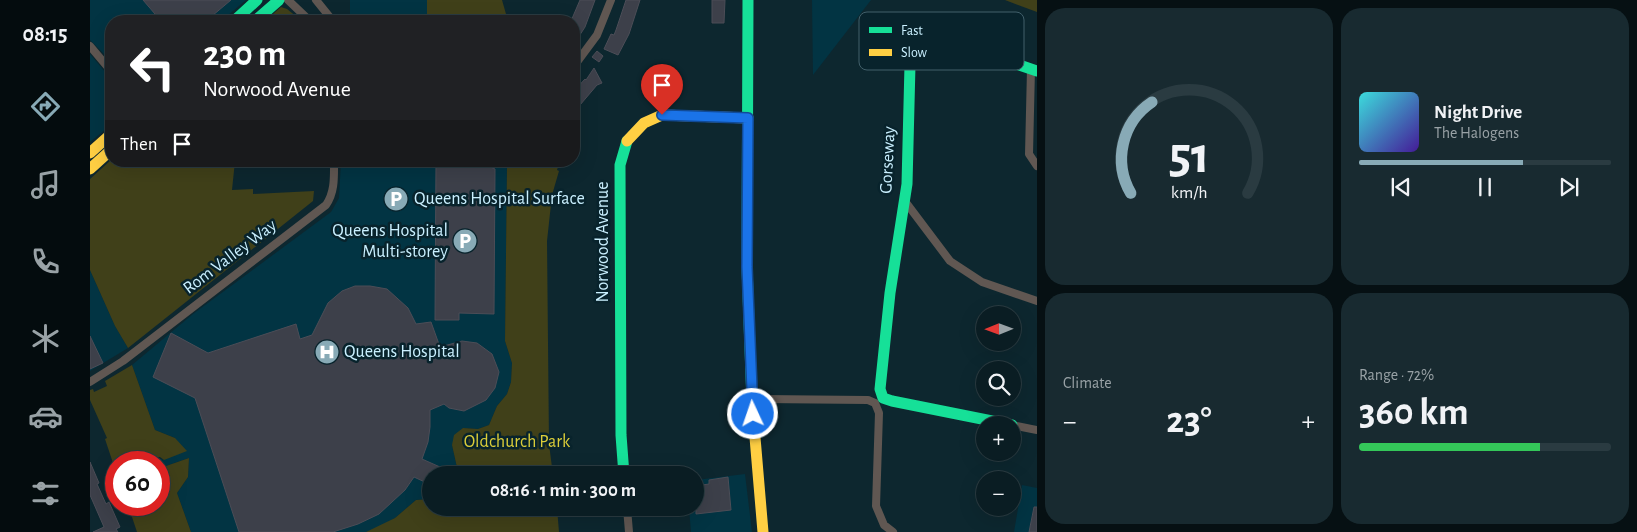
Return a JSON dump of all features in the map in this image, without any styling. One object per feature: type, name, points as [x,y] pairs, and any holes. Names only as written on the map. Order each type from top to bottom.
[{"type":"street","points":[[241,15],[257,0]]},
{"type":"street","points":[[262,15],[279,0]]},
{"type":"street","points":[[288,0],[304,15]]},
{"type":"street","points":[[316,0],[328,15]]},
{"type":"street","points":[[580,58],[597,35],[612,0]]},
{"type":"street","points":[[748,0],[747,267],[752,399],[763,532]]},
{"type":"street","points":[[90,46],[105,64]]},
{"type":"street","name":"Gorseway","points":[[879,400],[890,293],[907,184],[910,70]]},
{"type":"street","points":[[1034,70],[1029,154],[1037,166]]},
{"type":"street","name":"Norwood Avenue","points":[[623,466],[620,435],[620,165],[627,139],[644,123],[662,115],[748,118]]},
{"type":"street","points":[[90,153],[105,139]]},
{"type":"street","points":[[90,169],[105,155]]},
{"type":"street","name":"Rom Valley Way","points":[[90,382],[119,364],[326,206],[332,197],[334,167]]},
{"type":"street","points":[[904,200],[950,261],[982,282],[1037,301]]},
{"type":"street","points":[[752,399],[879,400],[976,418]]},
{"type":"street","points":[[879,400],[876,506],[884,525],[893,532]]},
{"type":"street","points":[[1021,427],[1037,430]]},
{"type":"street","points":[[627,516],[628,532]]},
{"type":"shaded area","points":[[90,0],[246,0],[228,15],[105,15],[105,55],[90,40]]},
{"type":"shaded area","points":[[350,0],[427,0],[427,15],[350,15]]},
{"type":"shaded area","points":[[812,0],[871,0],[862,12],[859,12],[859,16],[813,75]]},
{"type":"shaded area","points":[[90,54],[105,72],[105,130],[90,142]]},
{"type":"shaded area","name":"Queens Hospital","points":[[341,167],[507,167],[505,341],[512,363],[511,382],[507,394],[497,406],[489,425],[478,429],[463,428],[452,445],[457,466],[422,466],[422,500],[416,500],[395,518],[376,529],[366,532],[191,532],[177,493],[188,477],[189,458],[170,465],[168,451],[175,438],[155,430],[132,365],[193,314],[331,212],[339,198]]},
{"type":"shaded area","points":[[90,270],[115,326],[128,348],[90,371]]},
{"type":"shaded area","points":[[745,474],[752,532],[691,532],[690,516],[704,516],[704,479]]},
{"type":"shaded area","points":[[1022,485],[1037,488],[1037,532],[1014,532],[1017,516],[1021,516]]},
{"type":"green space","points":[[427,0],[502,0],[506,15],[427,15]]},
{"type":"green space","points":[[1005,0],[1037,0],[1037,12]]},
{"type":"green space","points":[[281,7],[294,15],[272,15]]},
{"type":"green space","points":[[105,165],[105,167],[234,167],[232,190],[253,189],[253,194],[314,191],[313,201],[128,348],[115,326],[90,270],[90,179]]},
{"type":"green space","name":"Oldchurch Park","points":[[507,167],[558,167],[557,170],[559,171],[552,195],[547,241],[549,444],[552,466],[457,466],[452,445],[454,435],[463,428],[478,429],[489,425],[497,406],[507,394],[511,382],[512,363],[505,341]]},
{"type":"green space","points":[[132,365],[155,430],[175,438],[187,451],[170,458],[170,451],[109,451],[105,439],[107,438],[90,400],[90,390],[93,389],[94,392],[107,386],[105,381]]},
{"type":"green space","points":[[189,458],[188,477],[177,493],[191,532],[137,532],[132,516],[170,516],[170,465]]},
{"type":"green space","points":[[416,500],[422,500],[422,516],[558,516],[559,532],[366,532],[395,518]]},
{"type":"building","points":[[143,0],[231,0],[213,15],[156,15]]},
{"type":"building","points":[[580,0],[595,0],[585,27],[580,35],[580,15],[574,15]]},
{"type":"building","points":[[626,0],[640,0],[629,34],[618,55],[604,49],[611,34],[614,35]]},
{"type":"building","points":[[712,0],[725,0],[724,23],[712,23]]},
{"type":"building","points":[[597,51],[603,56],[599,62],[592,57]]},
{"type":"building","points":[[594,68],[602,83],[597,85],[580,105],[580,84],[586,80]]},
{"type":"building","name":"Queens Hospital Multi-storey","points":[[436,167],[490,167],[495,169],[494,314],[459,313],[459,320],[435,320]]},
{"type":"building","points":[[355,286],[387,289],[408,308],[416,324],[431,322],[440,347],[462,341],[477,343],[492,354],[499,372],[495,388],[486,400],[464,411],[449,408],[444,404],[430,410],[428,442],[422,459],[438,466],[422,466],[422,481],[414,477],[405,490],[379,514],[358,524],[333,532],[239,532],[195,398],[153,377],[171,333],[208,353],[296,324],[300,339],[312,335],[328,303],[342,291]]},
{"type":"building","points":[[90,336],[103,363],[90,369]]},
{"type":"building","points":[[90,462],[105,502],[105,516],[115,516],[120,527],[116,529],[118,532],[93,532],[104,527],[90,495]]},
{"type":"building","points":[[728,477],[731,510],[704,513],[704,485],[709,484],[709,480]]},
{"type":"building","points":[[1034,507],[1037,507],[1037,532],[1029,532]]},
{"type":"traffic: fast","points":[[241,15],[257,0]]},
{"type":"traffic: fast","points":[[262,15],[279,0]]},
{"type":"traffic: fast","points":[[748,0],[747,267],[752,402]]},
{"type":"traffic: fast","points":[[1024,67],[1037,71]]},
{"type":"traffic: fast","points":[[910,70],[907,184],[890,293],[880,389],[883,398],[892,401],[976,418]]},
{"type":"traffic: fast","points":[[623,466],[621,435],[620,165],[627,141]]},
{"type":"traffic: slow","points":[[627,141],[644,123],[662,115],[748,118]]},
{"type":"traffic: slow","points":[[90,153],[105,139]]},
{"type":"traffic: slow","points":[[90,169],[105,155]]},
{"type":"traffic: slow","points":[[752,402],[763,532]]},
{"type":"place","name":"Queens Hospital Surface","points":[[396,199]]},
{"type":"place","name":"Queens Hospital Multi-storey","points":[[465,241]]},
{"type":"place","name":"Queens Hospital","points":[[327,352]]},
{"type":"route","points":[[662,115],[748,118],[747,267],[753,414]]}]
